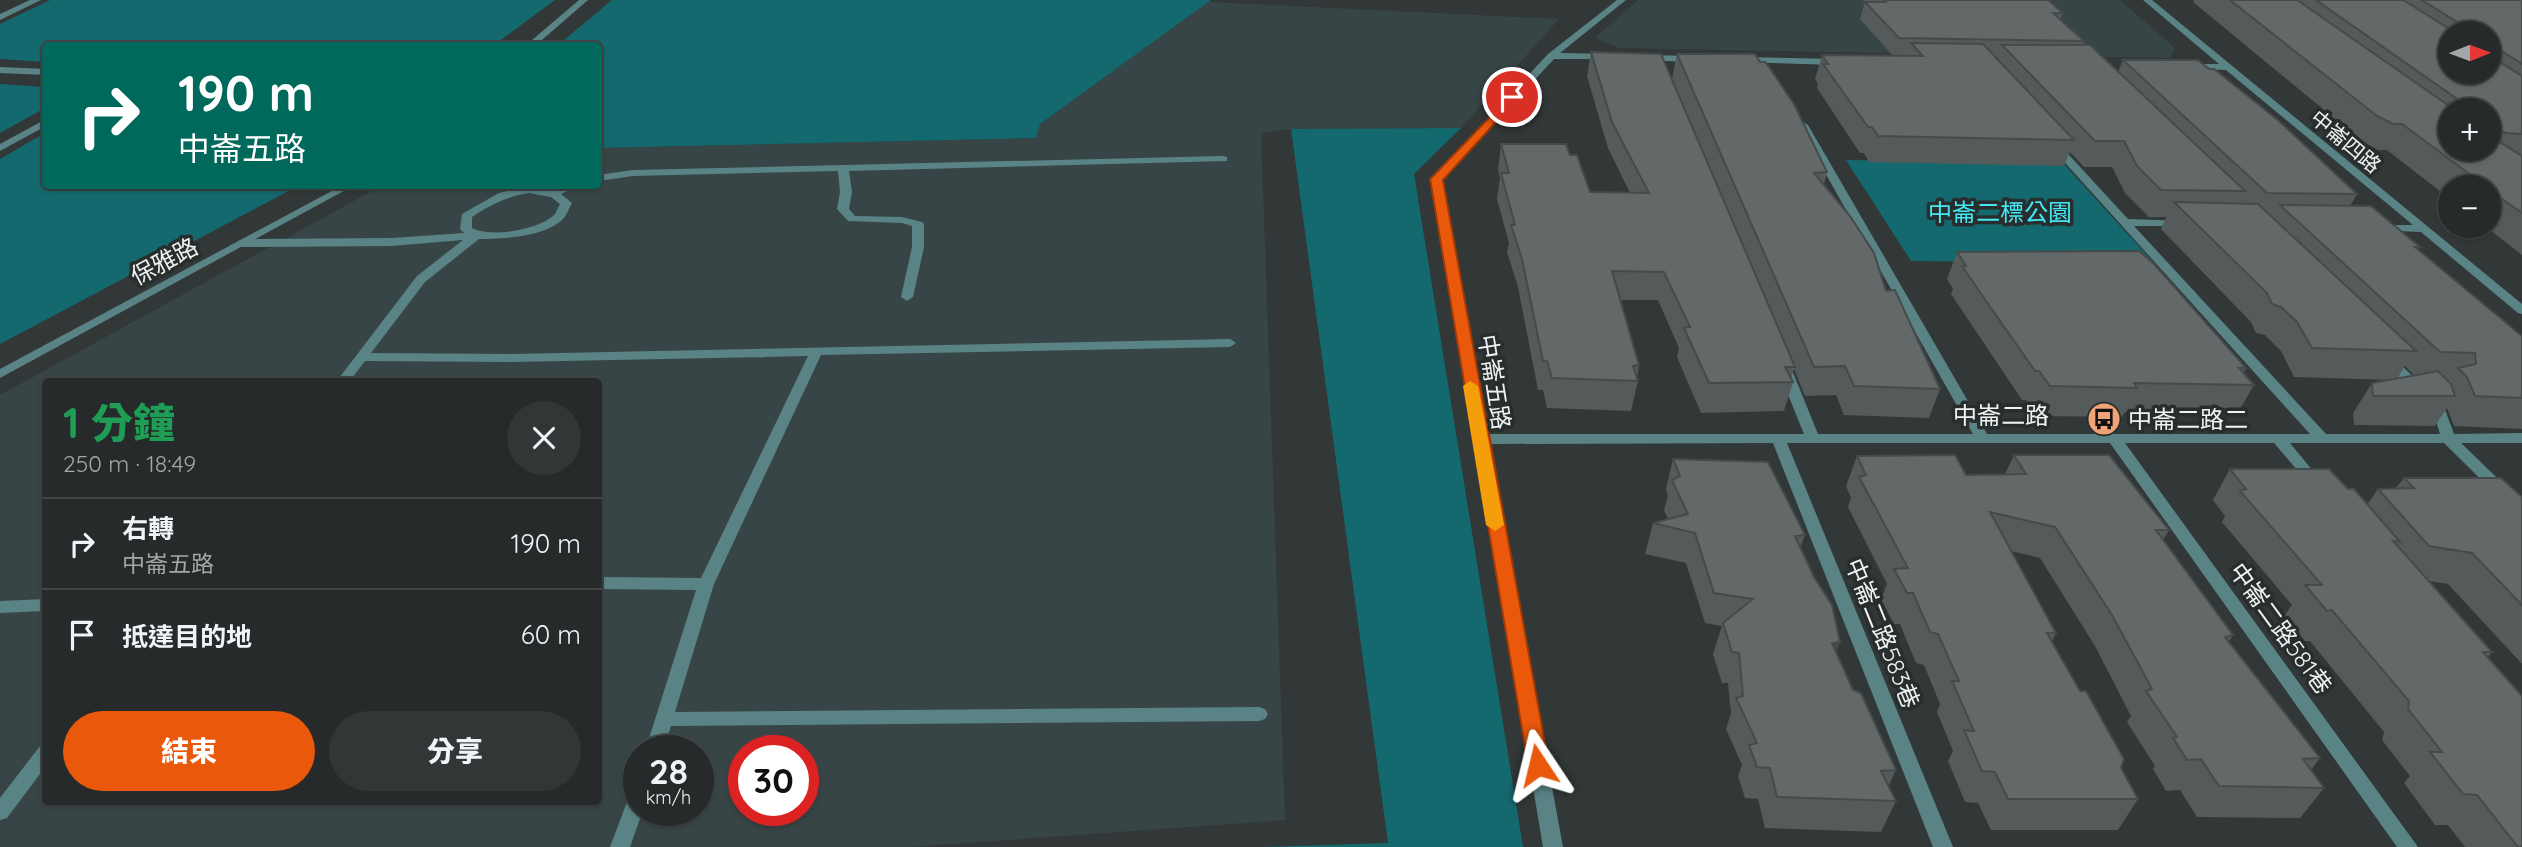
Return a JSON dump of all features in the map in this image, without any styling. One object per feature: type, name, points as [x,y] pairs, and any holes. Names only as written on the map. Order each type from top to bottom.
[{"type":"street","points":[[3,14],[37,0]]},
{"type":"street","points":[[533,42],[584,0]]},
{"type":"street","name":"中崙五路","points":[[1553,847],[1479,439],[1436,179],[1550,56],[1622,0]]},
{"type":"street","name":"中崙四路","points":[[2147,0],[2522,310]]},
{"type":"street","points":[[1550,56],[1616,58]]},
{"type":"street","points":[[1630,58],[1711,59]]},
{"type":"street","points":[[1656,58],[1661,71]]},
{"type":"street","points":[[1725,60],[1846,62]]},
{"type":"street","points":[[1766,60],[1773,72]]},
{"type":"street","points":[[2175,67],[2227,67]]},
{"type":"street","points":[[0,70],[42,72]]},
{"type":"street","points":[[1793,108],[1982,438]]},
{"type":"street","points":[[0,148],[42,124]]},
{"type":"street","points":[[2043,133],[2322,438]]},
{"type":"street","points":[[602,177],[633,173],[1223,159]]},
{"type":"street","points":[[843,170],[846,192],[843,209],[852,219],[902,219],[918,225],[918,247],[907,298]]},
{"type":"street","name":"保雅路","points":[[0,374],[342,189]]},
{"type":"street","points":[[476,235],[466,229],[466,216],[489,199],[511,192],[556,192],[564,189]]},
{"type":"street","points":[[242,243],[392,243],[476,235],[509,236],[536,229],[559,217],[566,203],[556,192]]},
{"type":"street","points":[[2124,222],[2200,223]]},
{"type":"street","points":[[2370,227],[2422,229]]},
{"type":"street","points":[[345,378],[421,279],[476,235]]},
{"type":"street","points":[[361,357],[513,358],[1230,342]]},
{"type":"street","points":[[660,735],[706,584],[817,351]]},
{"type":"street","points":[[2380,351],[2439,410],[2448,438],[2522,511]]},
{"type":"street","points":[[1781,362],[1813,438]]},
{"type":"street","name":"中崙二路583巷","points":[[1778,438],[1943,847]]},
{"type":"street","name":"中崙二路581巷","points":[[2114,438],[2409,847]]},
{"type":"street","points":[[2278,438],[2322,490]]},
{"type":"street","name":"中崙二路","points":[[1479,439],[2522,438]]},
{"type":"street","points":[[602,583],[706,584]]},
{"type":"street","points":[[0,607],[42,605]]},
{"type":"street","points":[[666,719],[1259,714]]},
{"type":"street","points":[[0,812],[42,756]]},
{"type":"street","points":[[620,847],[628,826]]},
{"type":"shaded area","points":[[1638,0],[2120,0],[2175,48],[2170,58],[1619,48],[1595,38]]},
{"type":"shaded area","points":[[1208,2],[1559,19],[1461,128],[1291,129],[1261,133],[1285,820],[909,847],[0,847],[0,395],[376,189],[602,189],[602,148],[1035,138],[1040,124]]},
{"type":"green space","points":[[50,0],[555,0],[498,42],[42,42],[42,62],[0,59],[0,24]]},
{"type":"green space","points":[[612,0],[1211,0],[1040,124],[1036,138],[602,148],[602,42],[562,42]]},
{"type":"green space","points":[[0,84],[42,87],[42,110],[0,133]]},
{"type":"green space","points":[[1461,128],[1414,174],[1523,847],[1262,847],[1388,843],[1291,129]]},
{"type":"green space","points":[[42,135],[42,189],[292,189],[0,344],[0,159]]},
{"type":"green space","name":"中崙二標公園","points":[[1846,160],[2063,163],[2155,264],[1911,261]]},
{"type":"building","points":[[1884,0],[2048,0],[2063,13],[2053,13],[2084,41],[1899,38],[1865,2],[1886,2]]},
{"type":"building","points":[[2230,0],[2297,0],[2438,98],[2438,151],[2402,124],[2393,124],[2377,116]]},
{"type":"building","points":[[2316,0],[2403,0],[2438,22],[2438,84],[2501,84],[2501,63],[2522,76],[2522,134],[2501,130],[2501,98],[2456,98]]},
{"type":"building","points":[[2422,0],[2522,0],[2522,64],[2501,50],[2501,21],[2455,21]]},
{"type":"building","points":[[1911,43],[1983,44],[2074,140],[1878,136],[1872,127],[1868,127],[1823,64],[1828,64],[1822,55],[1923,56]]},
{"type":"building","points":[[2002,45],[2090,45],[2245,191],[2161,190],[2137,166],[2124,141],[2095,141]]},
{"type":"building","points":[[1591,52],[1661,54],[1795,367],[1785,367],[1793,382],[1709,383],[1684,328],[1690,327],[1664,272],[1612,271],[1639,365],[1633,366],[1638,381],[1552,378],[1547,361],[1543,361],[1522,259],[1511,225],[1515,225],[1501,173],[1509,173],[1501,144],[1566,144],[1570,155],[1577,155],[1590,192],[1649,193],[1612,122]]},
{"type":"building","points":[[1677,54],[1755,54],[1760,62],[1765,62],[1769,67],[1794,104],[1827,172],[1814,173],[1850,216],[1874,253],[1886,291],[1895,290],[1940,389],[1854,386],[1845,366],[1814,367]]},
{"type":"building","points":[[2123,60],[2198,60],[2209,69],[2214,69],[2279,121],[2357,194],[2267,193]]},
{"type":"building","points":[[2501,143],[2522,156],[2522,213],[2501,198],[2501,175],[2471,175],[2452,161],[2501,161]]},
{"type":"building","points":[[2174,202],[2258,204],[2416,351],[2312,348],[2297,322],[2281,307],[2272,304],[2267,293]]},
{"type":"building","points":[[2280,205],[2371,206],[2420,247],[2415,247],[2522,336],[2522,398],[2475,396],[2467,377],[2458,368],[2476,364],[2475,353],[2440,352]]},
{"type":"building","points":[[2139,251],[2155,265],[2246,368],[2239,368],[2254,385],[2134,383],[2137,388],[2050,386],[2039,371],[2035,371],[1986,301],[1962,266],[1966,266],[1957,252]]},
{"type":"building","points":[[2438,371],[2451,384],[2455,396],[2373,396],[2372,383]]},
{"type":"building","points":[[1955,455],[1966,475],[2026,474],[2014,455],[2109,455],[2169,530],[2156,530],[2233,635],[2225,637],[2320,758],[2303,759],[2324,788],[2219,786],[2201,759],[2187,760],[2173,738],[2177,737],[2146,691],[2152,689],[2112,615],[2055,527],[1990,512],[2056,633],[2047,633],[2080,691],[2086,691],[2124,759],[2121,768],[2138,799],[2008,799],[1995,772],[1982,771],[1964,730],[1974,731],[1952,681],[1959,681],[1938,634],[1930,632],[1913,593],[1907,593],[1894,569],[1908,568],[1859,477],[1866,475],[1857,456]]},
{"type":"building","points":[[1673,459],[1768,462],[1805,535],[1795,536],[1814,577],[1832,605],[1840,642],[1832,643],[1853,690],[1861,693],[1896,770],[1881,771],[1896,801],[1777,797],[1770,768],[1757,767],[1749,745],[1757,743],[1736,698],[1743,696],[1739,653],[1732,652],[1723,623],[1753,599],[1714,593],[1695,533],[1653,523],[1688,514],[1672,480],[1680,476]]},
{"type":"building","points":[[2230,469],[2329,469],[2348,489],[2354,489],[2400,542],[2393,541],[2492,652],[2483,652],[2522,696],[2522,847],[2518,847],[2477,795],[2463,794],[2430,752],[2442,752],[2408,709],[2409,701],[2332,610],[2327,611],[2305,585],[2322,585],[2240,491],[2246,489]]},
{"type":"building","points":[[2404,478],[2501,478],[2522,497],[2522,605],[2472,553],[2429,546],[2378,489],[2414,488]]},
{"type":"slow traffic","points":[[1470,386],[1495,525]]},
{"type":"place","name":"中崙二路二","points":[[2104,419]]},
{"type":"route","points":[[1512,97],[1436,179],[1479,439],[1538,765]]}]
